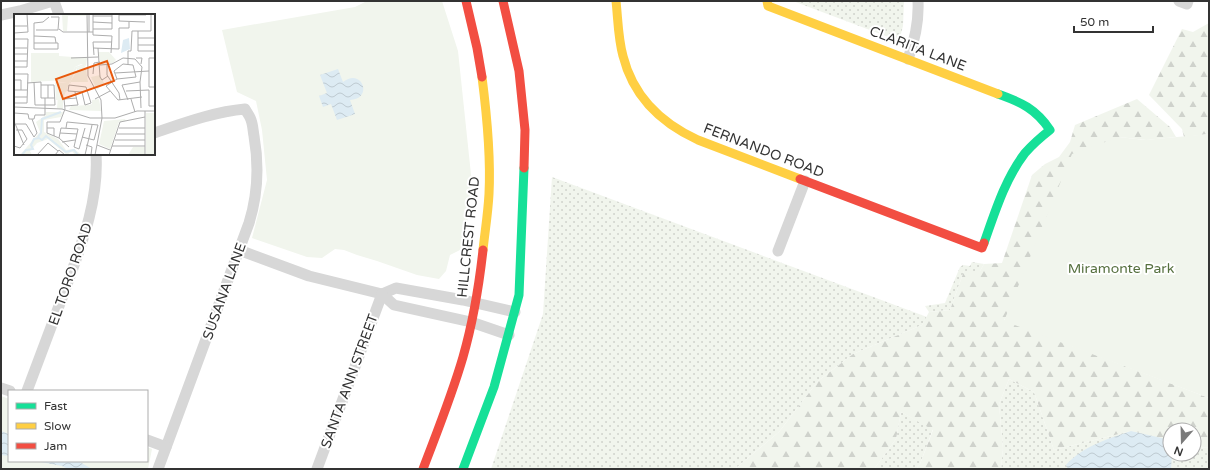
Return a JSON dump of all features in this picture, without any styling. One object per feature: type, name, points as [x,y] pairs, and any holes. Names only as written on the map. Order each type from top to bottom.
[{"type":"street","points":[[1,15],[54,1],[59,14]]},
{"type":"street","name":"HILLCREST ROAD","points":[[423,469],[459,370],[476,304],[482,270],[488,211],[489,160],[486,112],[483,84],[466,1]]},
{"type":"street","points":[[463,469],[494,387],[519,295],[525,130],[519,71],[503,1]]},
{"type":"street","name":"FERNANDO ROAD","points":[[616,1],[621,46],[629,74],[643,98],[658,116],[673,127],[689,137],[982,248]]},
{"type":"street","points":[[908,59],[916,35],[918,1]]},
{"type":"street","name":"CLARITA LANE","points":[[767,4],[1017,101],[1036,113],[1050,130],[1026,151],[1013,170],[982,248]]},
{"type":"street","name":"SUSANA LANE","points":[[155,133],[206,116],[230,110],[245,109],[251,120],[257,156],[258,183],[253,210],[158,469]]},
{"type":"street","name":"EL TORO ROAD","points":[[27,390],[87,227],[96,178],[96,155]]},
{"type":"street","points":[[778,251],[805,181]]},
{"type":"street","points":[[239,250],[309,276],[382,294],[394,305],[471,322],[509,334]]},
{"type":"street","points":[[382,294],[396,288],[464,300],[515,312]]},
{"type":"street","name":"SANTA ANN STREET","points":[[317,469],[382,294]]},
{"type":"street","points":[[148,440],[166,447]]},
{"type":"green space","points":[[367,1],[442,1],[458,51],[472,184],[464,248],[450,255],[446,271],[439,279],[417,275],[344,250],[335,249],[322,258],[307,257],[252,238],[267,180],[262,130],[256,101],[237,92],[222,30],[355,7]]},
{"type":"green space","points":[[793,1],[904,1],[903,26],[899,41]]},
{"type":"green space","points":[[1209,23],[1209,134],[1184,137],[1182,129],[1149,95],[1182,29],[1193,32]]},
{"type":"green space","points":[[1137,99],[1170,127],[1176,137],[1146,140],[1119,137],[1004,320],[1209,398],[1209,447],[1202,448],[1202,422],[1162,422],[1162,439],[1131,431],[1054,450],[1034,392],[1009,379],[999,404],[1003,448],[1001,469],[916,469],[920,464],[933,430],[901,412],[896,439],[874,469],[735,469],[779,432],[818,381],[853,354],[922,325],[929,312],[950,310],[964,271],[980,271],[984,264],[1002,263],[1032,175],[1045,164],[1059,157],[1070,142],[1075,125]]},
{"type":"green space","name":"Miramonte Park","points":[[1209,134],[1209,398],[1004,321],[1072,154],[1119,137],[1145,140]]},
{"type":"green space","points":[[552,177],[927,317],[922,325],[853,354],[818,381],[779,432],[735,469],[491,469],[543,314]]},
{"type":"green space","points":[[972,262],[984,264],[980,271],[964,271],[950,310],[929,312],[925,306],[945,303],[960,267],[963,265],[970,266]]},
{"type":"green space","points":[[1009,379],[1034,392],[1054,450],[1131,431],[1162,439],[1162,462],[1202,462],[1202,448],[1209,447],[1209,469],[1001,469],[1003,448],[999,404]]},
{"type":"green space","points":[[1,396],[8,399],[8,462],[148,462],[148,447],[152,449],[148,469],[1,469]]},
{"type":"green space","points":[[901,412],[933,429],[920,464],[916,469],[874,469],[896,439]]},
{"type":"water","points":[[338,69],[343,82],[350,78],[355,78],[363,85],[363,90],[362,95],[350,100],[355,114],[337,120],[331,104],[323,107],[319,96],[327,93],[320,75]]},
{"type":"water","points":[[1,431],[8,434],[8,456],[1,455]]},
{"type":"water","points":[[1131,431],[1162,438],[1162,462],[1171,462],[1171,469],[1068,469],[1066,465],[1073,458],[1088,448]]},
{"type":"water","points":[[40,462],[80,462],[92,469],[68,469],[62,466]]},
{"type":"traffic: fast","points":[[984,243],[1001,196],[1018,163],[1025,153],[1050,130],[1033,111],[1021,103],[998,94]]},
{"type":"traffic: fast","points":[[463,469],[494,387],[519,295],[524,168]]},
{"type":"traffic: slow","points":[[616,1],[618,28],[623,56],[634,84],[650,107],[672,125],[698,140],[800,179]]},
{"type":"traffic: slow","points":[[767,1],[768,6],[998,94]]},
{"type":"traffic: slow","points":[[482,77],[489,150],[489,201],[483,250]]},
{"type":"traffic: jam","points":[[466,1],[482,77]]},
{"type":"traffic: jam","points":[[503,1],[519,71],[525,130],[524,168]]},
{"type":"traffic: jam","points":[[800,179],[982,248],[984,243]]},
{"type":"traffic: jam","points":[[423,469],[463,357],[470,331],[480,277],[483,250]]}]
